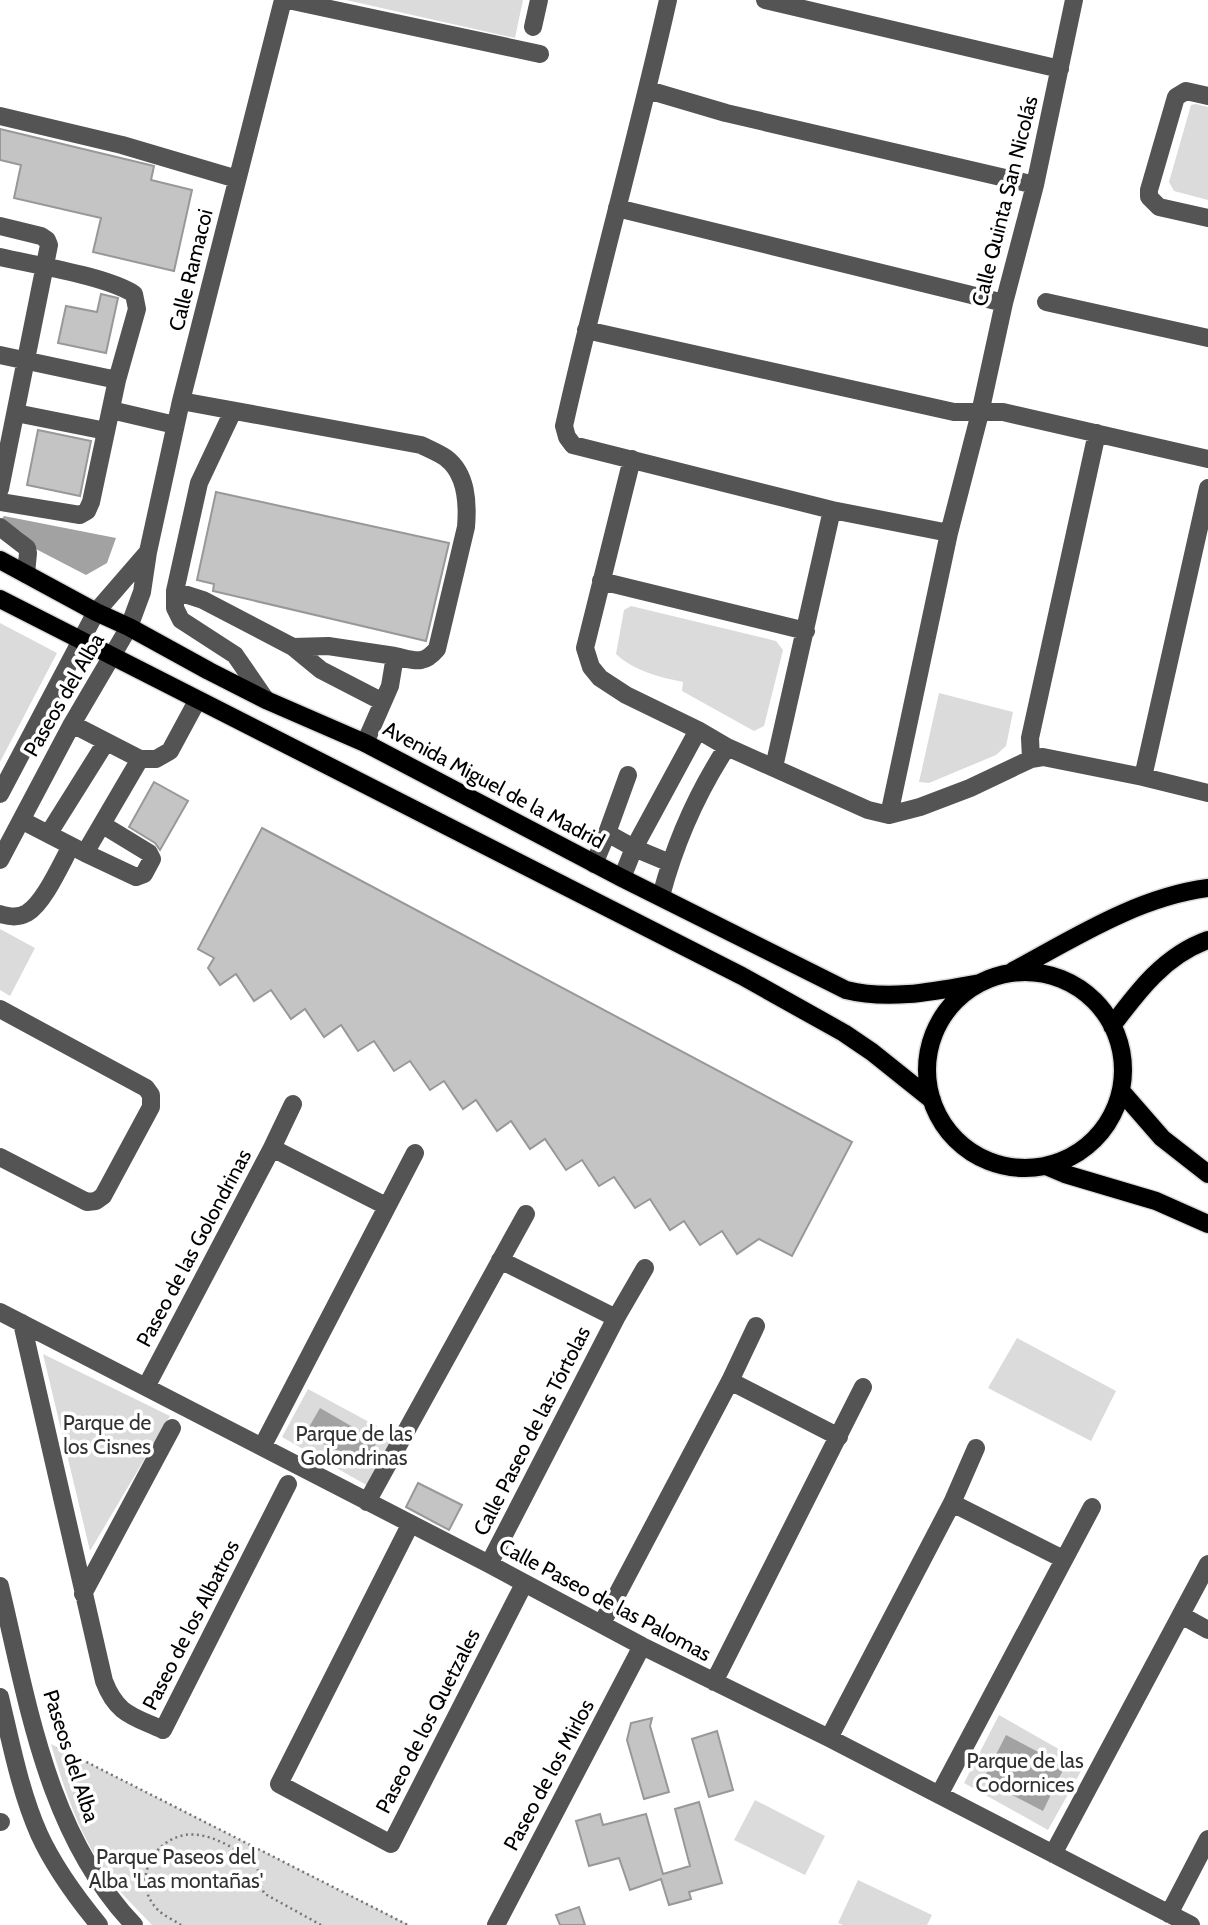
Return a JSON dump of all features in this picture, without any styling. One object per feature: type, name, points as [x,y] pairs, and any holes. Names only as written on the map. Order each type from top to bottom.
[{"type":"main road","name":"Avenida Miguel de la Madrid","points":[[0,560],[266,700],[365,743],[594,864],[846,990],[863,994],[927,993],[980,983]]},
{"type":"main road","points":[[0,599],[743,976],[872,1052],[932,1100]]},
{"type":"main road","points":[[1007,974],[1043,974],[1068,983],[1091,998],[1112,1026],[1122,1058],[1121,1091],[1111,1117],[1095,1140],[1072,1156],[1046,1166],[1022,1168],[998,1165],[976,1155],[957,1141],[942,1122],[932,1100],[927,1077],[928,1055],[934,1032],[961,996],[980,983],[1007,974],[1087,931],[1135,909],[1163,898],[1208,888]]},
{"type":"main road","points":[[1112,1026],[1149,979],[1179,954],[1208,940]]},
{"type":"main road","points":[[1121,1091],[1162,1138],[1208,1174]]},
{"type":"main road","points":[[1046,1166],[1156,1201],[1208,1224]]},
{"type":"street","name":"Calle Ramacoi","points":[[129,627],[142,592],[175,425],[283,0]]},
{"type":"street","points":[[288,0],[540,54]]},
{"type":"street","points":[[533,27],[539,0]]},
{"type":"street","points":[[668,0],[648,90],[586,330],[564,426],[567,437],[573,445],[832,510],[949,533]]},
{"type":"street","points":[[765,0],[1060,69]]},
{"type":"street","name":"Calle Quinta San Nicolás","points":[[889,815],[949,533],[1035,185],[1074,0]]},
{"type":"street","points":[[648,90],[726,113],[1035,185]]},
{"type":"street","points":[[1208,96],[1186,91],[1176,97],[1149,190],[1149,197],[1159,207],[1208,218]]},
{"type":"street","points":[[0,116],[122,145],[237,179]]},
{"type":"street","points":[[617,208],[1004,303]]},
{"type":"street","points":[[0,226],[35,234],[47,240],[49,245],[16,413],[4,455],[0,489]]},
{"type":"street","points":[[0,257],[126,289],[134,294],[137,310],[117,380],[87,510],[80,515],[0,502]]},
{"type":"street","points":[[1046,302],[1208,338]]},
{"type":"street","points":[[586,330],[954,412],[1003,412],[1208,459]]},
{"type":"street","points":[[0,355],[117,380]]},
{"type":"street","points":[[181,401],[421,445],[447,459],[462,477],[468,509],[466,527],[437,649],[430,657],[420,662],[317,645],[293,647]]},
{"type":"street","points":[[111,410],[175,425]]},
{"type":"street","points":[[233,411],[199,484],[175,590],[176,608],[181,620],[235,655],[266,700]]},
{"type":"street","points":[[16,413],[106,432]]},
{"type":"street","points":[[1031,759],[1030,738],[1097,433]]},
{"type":"street","points":[[632,459],[585,648],[591,667],[600,678],[626,695],[727,747],[868,810],[889,815],[920,807],[970,788],[1031,759],[1043,757],[1208,793]]},
{"type":"street","points":[[1143,777],[1208,488]]},
{"type":"street","points":[[774,767],[832,510]]},
{"type":"street","points":[[0,527],[27,548],[29,553],[26,574]]},
{"type":"street","name":"Calle Ramacoi","points":[[96,612],[148,552]]},
{"type":"street","points":[[601,581],[806,631]]},
{"type":"street","points":[[175,590],[204,600],[293,647],[321,670],[383,702]]},
{"type":"street","name":"Paseos del Alba","points":[[0,794],[96,612]]},
{"type":"street","name":"Paseos del Alba","points":[[0,860],[72,724],[129,627]]},
{"type":"street","points":[[365,743],[390,687],[395,656]]},
{"type":"street","points":[[72,724],[140,759],[156,759],[170,751],[197,701]]},
{"type":"street","points":[[622,878],[634,848],[698,730]]},
{"type":"street","points":[[49,834],[106,741]]},
{"type":"street","points":[[661,896],[670,863],[696,801],[727,747]]},
{"type":"street","points":[[0,914],[12,918],[26,914],[36,905],[78,850],[103,825],[140,759]]},
{"type":"street","points":[[594,864],[628,775]]},
{"type":"street","points":[[21,820],[136,877],[144,874],[152,859],[149,853],[103,825]]},
{"type":"street","points":[[607,833],[670,863]]},
{"type":"street","points":[[0,1009],[146,1088],[152,1101],[103,1196],[96,1201],[87,1202],[0,1157]]},
{"type":"street","points":[[272,1147],[293,1104]]},
{"type":"street","name":"Paseo de las Golondrinas","points":[[146,1387],[272,1147],[386,1206]]},
{"type":"street","points":[[262,1447],[415,1153]]},
{"type":"street","points":[[367,1502],[526,1214]]},
{"type":"street","name":"Calle Paseo de las Tórtolas","points":[[500,1260],[615,1318]]},
{"type":"street","name":"Calle Paseo de las Tórtolas","points":[[489,1564],[615,1318],[645,1268]]},
{"type":"street","name":"Calle Paseo de las Palomas","points":[[0,1312],[489,1564],[642,1646],[829,1738],[1191,1925]]},
{"type":"street","points":[[22,1323],[83,1594]]},
{"type":"street","points":[[602,1623],[730,1381],[756,1326]]},
{"type":"street","points":[[730,1381],[839,1437]]},
{"type":"street","points":[[714,1682],[863,1387]]},
{"type":"street","points":[[83,1594],[172,1428]]},
{"type":"street","points":[[829,1738],[952,1503],[976,1448]]},
{"type":"street","name":"Paseo de los Albatros","points":[[83,1594],[104,1681],[113,1701],[123,1711],[163,1730],[288,1484]]},
{"type":"street","points":[[952,1503],[1063,1559]]},
{"type":"street","points":[[939,1796],[1092,1507]]},
{"type":"street","name":"Paseo de los Quetzales","points":[[410,1525],[279,1784],[391,1844],[524,1584]]},
{"type":"street","points":[[1053,1854],[1208,1564]]},
{"type":"street","name":"Paseos del Alba","points":[[0,1586],[37,1741],[69,1828],[91,1871],[134,1925]]},
{"type":"street","points":[[1181,1615],[1208,1630]]},
{"type":"street","name":"Paseo de los Mirlos","points":[[496,1925],[642,1646]]},
{"type":"street","points":[[0,1689],[23,1683]]},
{"type":"street","points":[[0,1698],[38,1833],[62,1875],[99,1925]]},
{"type":"street","points":[[1169,1914],[1208,1839]]},
{"type":"path","points":[[55,1758],[51,1744],[408,1925]]},
{"type":"path","points":[[181,1925],[158,1910],[151,1900],[145,1877],[147,1866],[159,1848],[169,1841],[187,1835],[213,1839],[239,1853],[256,1865],[265,1894],[321,1925]]},
{"type":"green space","points":[[346,0],[523,0],[515,38]]},
{"type":"green space","points":[[1191,105],[1208,107],[1208,200],[1174,191],[1169,182]]},
{"type":"green space","points":[[631,606],[776,641],[783,650],[764,726],[754,731],[682,691],[683,682],[639,669],[616,654],[624,610]]},
{"type":"green space","points":[[0,623],[57,653],[0,762]]},
{"type":"green space","points":[[939,693],[1013,712],[1006,746],[996,755],[929,783],[919,782]]},
{"type":"green space","points":[[0,929],[35,948],[10,996],[0,990]]},
{"type":"green space","points":[[1017,1338],[1116,1391],[1091,1441],[988,1388]]},
{"type":"green space","name":"Parque de los Cisnes","points":[[43,1354],[170,1416],[90,1551]]},
{"type":"green space","name":"Parque de las Golondrinas","points":[[308,1389],[395,1436],[368,1486],[282,1437]]},
{"type":"green space","name":"Parque de las Codornices","points":[[999,1715],[1085,1764],[1048,1830],[964,1783]]},
{"type":"green space","name":"Parque Paseos del Alba 'Las montañas'","points":[[51,1744],[409,1925],[152,1925],[119,1890],[96,1857],[70,1802]]},
{"type":"green space","points":[[755,1800],[825,1836],[805,1875],[734,1840]]},
{"type":"green space","points":[[858,1880],[932,1915],[927,1925],[838,1923]]},
{"type":"shaded area","points":[[4,516],[116,538],[107,563],[86,575],[32,547],[23,534],[0,521]]},
{"type":"shaded area","points":[[320,1408],[377,1441],[366,1466],[305,1434]]},
{"type":"shaded area","points":[[1006,1735],[1065,1766],[1043,1811],[983,1780]]},
{"type":"building","points":[[0,129],[154,166],[151,180],[192,190],[174,271],[93,252],[101,218],[14,198],[21,165],[0,160]]},
{"type":"building","points":[[101,294],[118,298],[106,353],[58,343],[66,306],[97,312]]},
{"type":"building","points":[[38,430],[91,441],[80,496],[27,485]]},
{"type":"building","points":[[216,492],[449,543],[426,641],[213,591],[214,584],[197,580]]},
{"type":"building","points":[[154,782],[188,801],[160,850],[155,843],[129,827]]},
{"type":"building","points":[[262,828],[852,1142],[792,1256],[759,1239],[737,1254],[722,1231],[700,1245],[684,1221],[670,1230],[650,1199],[635,1208],[614,1177],[599,1186],[582,1160],[566,1170],[545,1139],[530,1149],[511,1121],[497,1131],[476,1100],[463,1109],[444,1081],[430,1090],[410,1061],[394,1071],[374,1041],[358,1051],[341,1025],[324,1037],[305,1009],[291,1019],[271,990],[254,1001],[236,974],[220,985],[208,968],[214,958],[198,949]]},
{"type":"building","points":[[418,1483],[462,1505],[449,1530],[406,1507]]},
{"type":"building","points":[[652,1718],[650,1726],[669,1792],[644,1799],[627,1740],[631,1723]]},
{"type":"building","points":[[717,1731],[733,1790],[709,1797],[692,1739]]},
{"type":"building","points":[[699,1802],[722,1883],[689,1892],[691,1899],[669,1905],[661,1879],[630,1890],[619,1858],[589,1866],[576,1821],[600,1814],[603,1825],[646,1814],[663,1874],[690,1866],[675,1809]]},
{"type":"building","points":[[579,1907],[585,1925],[560,1925],[556,1915]]}]
